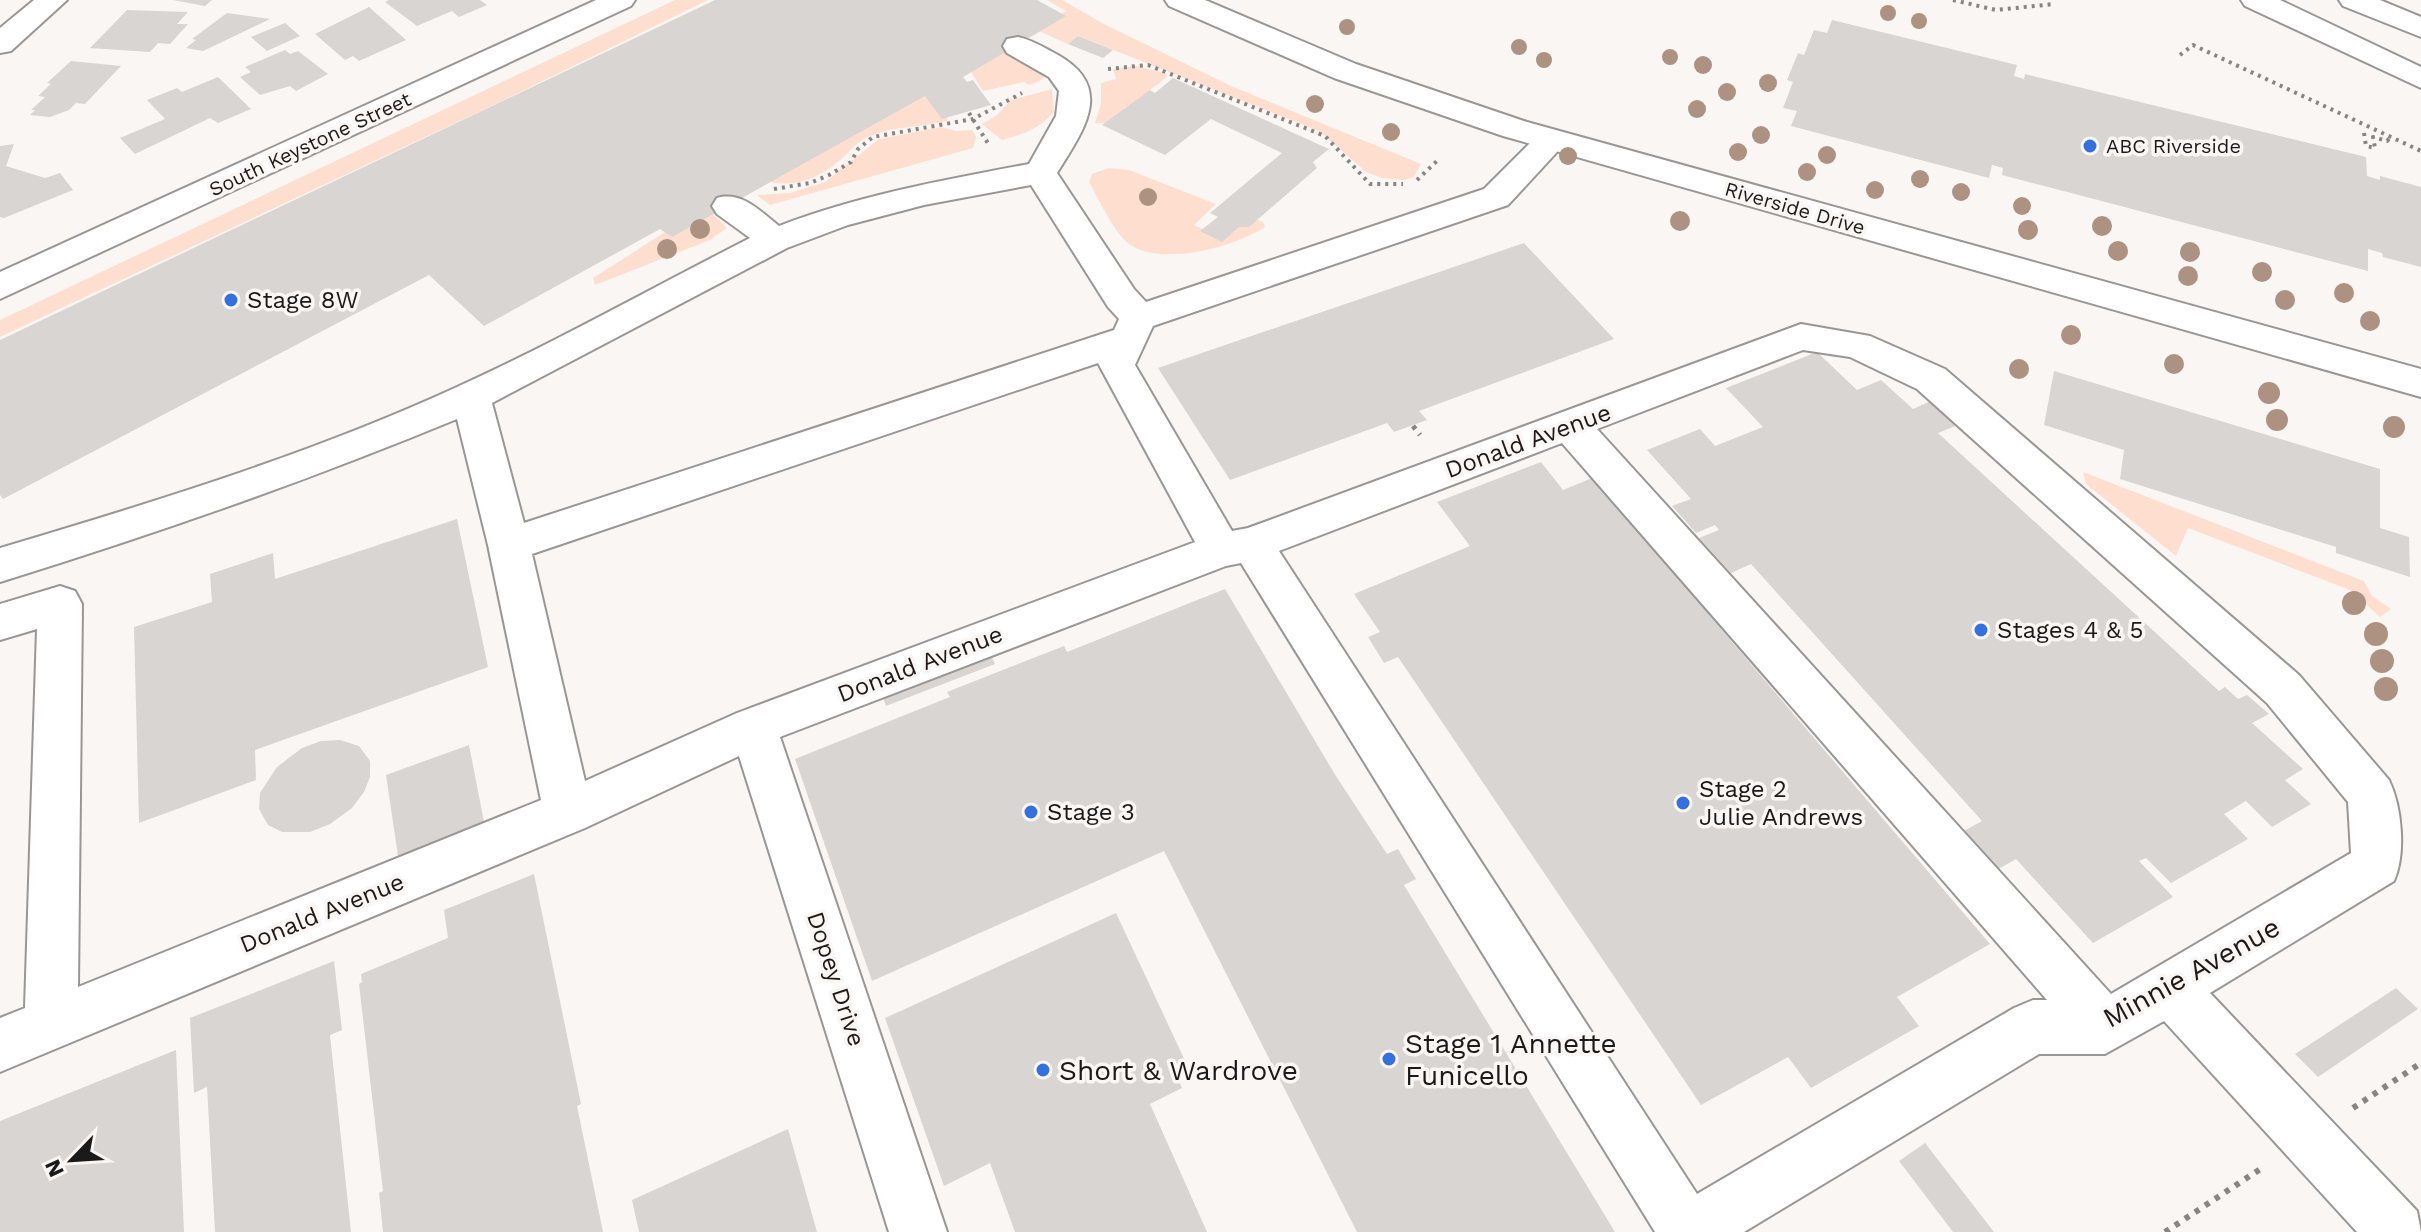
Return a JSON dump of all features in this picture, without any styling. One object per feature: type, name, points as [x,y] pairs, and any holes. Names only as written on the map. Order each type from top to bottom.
[{"type":"main road","points":[[0,44],[52,0]]},
{"type":"main road","name":"South Keystone Street","points":[[0,287],[620,0]]},
{"type":"main road","name":"Riverside Drive","points":[[1180,0],[1345,71],[1552,140],[2421,383]]},
{"type":"main road","points":[[2256,0],[2421,79]]},
{"type":"main road","points":[[2354,0],[2421,28]]},
{"type":"main road","points":[[0,565],[187,507],[315,461],[471,397],[775,240],[836,217],[924,194],[1040,173],[1067,130],[1076,97],[1072,82],[1057,69],[1018,46]]},
{"type":"main road","points":[[509,545],[1133,328],[1161,312],[1496,197],[1552,140]]},
{"type":"main road","points":[[1040,173],[1121,298],[1133,328],[1116,365],[1688,1232]]},
{"type":"main road","points":[[729,206],[775,240]]},
{"type":"main road","name":"Donald Avenue","points":[[0,1045],[568,812],[753,727],[1571,426],[1801,337],[1857,345],[1931,379],[2283,689],[2372,795]]},
{"type":"main road","points":[[471,397],[509,545],[568,812]]},
{"type":"main road","points":[[1571,426],[2105,1027]]},
{"type":"main road","points":[[0,622],[60,604],[51,1025]]},
{"type":"main road","name":"Dopey Drive","points":[[753,727],[918,1232]]},
{"type":"main road","name":"Minnie Avenue","points":[[1688,1232],[1730,1210],[2033,1027],[2105,1027],[2376,865],[2372,795]]},
{"type":"main road","points":[[2170,989],[2396,1232]]},
{"type":"path","points":[[1953,0],[1996,10],[2054,4]]},
{"type":"path","points":[[2180,55],[2193,45],[2421,151]]},
{"type":"path","points":[[2364,133],[2366,146],[2375,148],[2373,137],[2387,141],[2391,137]]},
{"type":"shaded area","points":[[675,0],[708,0],[500,102],[0,337],[0,320]]},
{"type":"shaded area","points":[[1047,0],[1062,0],[1231,86],[1421,164],[1414,177],[1404,180],[1382,178],[1366,172],[1319,131],[1078,36],[1068,44],[1034,29],[1066,11]]},
{"type":"shaded area","points":[[1003,48],[1046,74],[1040,81],[1029,85],[1024,82],[983,91],[969,69]]},
{"type":"shaded area","points":[[1136,66],[1165,73],[1167,77],[1107,123],[1095,123],[1101,104],[1101,83],[1116,79],[1113,69]]},
{"type":"shaded area","points":[[1052,89],[1054,112],[1031,130],[1002,140],[982,124],[997,115],[1011,100]]},
{"type":"shaded area","points":[[933,90],[948,114],[947,121],[867,137],[830,168],[803,181],[783,184],[763,180]]},
{"type":"shaded area","points":[[941,127],[956,131],[972,130],[976,137],[973,148],[770,205],[757,195],[790,193],[825,182],[879,139]]},
{"type":"shaded area","points":[[1109,168],[1129,170],[1216,204],[1194,225],[1219,236],[1254,218],[1263,222],[1265,227],[1236,241],[1198,252],[1160,254],[1143,251],[1129,244],[1118,232],[1089,182],[1092,174]]},
{"type":"shaded area","points":[[709,210],[727,228],[710,240],[595,285],[593,278],[665,232]]},
{"type":"shaded area","points":[[2083,472],[2364,581],[2372,596],[2391,609],[2380,617],[2350,590],[2188,528],[2176,556],[2086,484]]},
{"type":"building","points":[[173,0],[212,0],[205,6]]},
{"type":"building","points":[[480,0],[487,5],[459,17],[452,11],[417,26],[385,2]]},
{"type":"building","points":[[715,0],[1037,0],[1066,16],[963,77],[967,82],[973,80],[991,105],[942,119],[925,96],[672,237],[660,229],[484,326],[429,275],[3,499],[0,495],[0,340]]},
{"type":"building","points":[[369,7],[406,40],[359,61],[353,56],[345,60],[315,34]]},
{"type":"building","points":[[127,10],[188,12],[177,24],[188,24],[170,44],[158,43],[150,52],[90,48]]},
{"type":"building","points":[[227,13],[270,19],[203,51],[186,48],[196,40],[192,39]]},
{"type":"building","name":"ABC Riverside","points":[[1832,20],[2017,65],[2014,76],[2024,79],[2025,74],[2366,157],[2367,176],[2380,180],[2380,176],[2421,187],[2421,267],[2383,257],[2382,253],[2368,249],[2368,271],[2002,175],[2003,168],[1992,165],[1989,178],[1791,126],[1797,111],[1783,108],[1793,82],[1787,80],[1798,53],[1804,55],[1814,30],[1827,33]]},
{"type":"building","points":[[285,23],[300,36],[267,51],[251,37]]},
{"type":"building","points":[[1078,36],[1113,50],[1103,58],[1068,44]]},
{"type":"building","points":[[285,50],[290,54],[298,51],[328,74],[296,91],[290,86],[260,95],[240,77],[251,72],[245,67]]},
{"type":"building","points":[[71,61],[121,66],[85,104],[76,103],[69,110],[50,117],[30,115],[35,110],[31,110],[45,97],[38,96],[51,84],[47,83]]},
{"type":"building","points":[[218,77],[251,109],[218,123],[210,118],[135,154],[120,138],[165,119],[147,100],[177,88],[182,92]]},
{"type":"building","points":[[1173,78],[1329,149],[1313,162],[1317,168],[1249,227],[1239,227],[1222,242],[1200,231],[1218,217],[1210,213],[1282,153],[1211,119],[1165,155],[1102,125],[1150,90],[1155,93]]},
{"type":"building","points":[[14,144],[6,166],[45,178],[60,173],[73,190],[0,217],[0,146]]},
{"type":"building","points":[[1524,243],[1614,339],[1419,411],[1427,420],[1394,432],[1387,423],[1230,480],[1158,368]]},
{"type":"building","name":"Stages 4 & 5","points":[[1817,352],[1857,390],[1881,380],[1913,409],[1931,401],[1958,425],[1938,433],[2219,691],[2225,687],[2238,699],[2247,695],[2269,714],[2252,723],[2303,769],[2285,780],[2311,804],[2272,827],[2246,801],[2224,814],[2248,839],[2171,883],[2146,858],[2139,861],[2173,897],[2093,943],[2016,859],[1995,871],[1960,833],[1982,821],[1751,564],[1731,573],[1699,538],[1719,530],[1715,525],[1696,533],[1672,506],[1691,499],[1647,450],[1700,429],[1715,446],[1763,427],[1726,388]]},
{"type":"building","points":[[2054,371],[2380,469],[2380,528],[2409,537],[2410,577],[2336,553],[2336,547],[2120,479],[2124,450],[2044,425]]},
{"type":"building","name":"Stage 2 Julie Andrews","points":[[1541,462],[1563,490],[1592,478],[1990,944],[1897,997],[1919,1026],[1811,1088],[1788,1057],[1701,1105],[1398,657],[1384,663],[1368,637],[1380,632],[1354,594],[1470,546],[1437,502]]},
{"type":"building","points":[[457,519],[488,667],[255,750],[256,780],[139,823],[134,627],[212,602],[210,574],[273,553],[275,579]]},
{"type":"building","points":[[1225,589],[1334,773],[1387,854],[1398,849],[1416,879],[1404,885],[1615,1232],[1357,1232],[1164,851],[872,981],[795,759],[950,697],[947,692],[1064,646],[1067,652]]},
{"type":"building","points":[[988,649],[995,664],[886,706],[880,689]]},
{"type":"building","points":[[340,740],[359,746],[370,761],[370,777],[352,808],[330,824],[310,832],[282,832],[268,825],[259,809],[260,793],[277,767],[302,748],[321,741]]},
{"type":"building","points":[[469,745],[484,822],[398,856],[386,775]]},
{"type":"building","points":[[534,874],[581,1104],[577,1106],[603,1232],[383,1232],[379,1193],[383,1191],[359,984],[362,982],[361,974],[448,938],[444,910]]},
{"type":"building","name":"Short & Wardrove","points":[[1116,913],[1188,1067],[1176,1073],[1182,1088],[1150,1104],[1207,1232],[1015,1232],[990,1163],[944,1186],[885,1018]]},
{"type":"building","points":[[334,961],[342,1030],[330,1035],[351,1232],[215,1232],[207,1087],[194,1093],[190,1018]]},
{"type":"building","points":[[2396,988],[2418,1009],[2318,1077],[2295,1054]]},
{"type":"building","points":[[176,1050],[184,1232],[0,1232],[0,1121]]},
{"type":"building","points":[[788,1129],[817,1232],[639,1232],[632,1200]]},
{"type":"building","points":[[1925,1143],[1994,1232],[1953,1232],[1899,1161]]},
{"type":"place","name":"ABC Riverside","points":[[2090,146]]},
{"type":"place","name":"Stage 8W","points":[[231,300]]},
{"type":"place","name":"Stages 4 & 5","points":[[1981,630]]},
{"type":"place","name":"Stage 2 Julie Andrews","points":[[1683,803]]},
{"type":"place","name":"Stage 3","points":[[1031,812]]},
{"type":"place","name":"Stage 1 Annette Funicello","points":[[1389,1059]]},
{"type":"place","name":"Short & Wardrove","points":[[1043,1070]]}]
